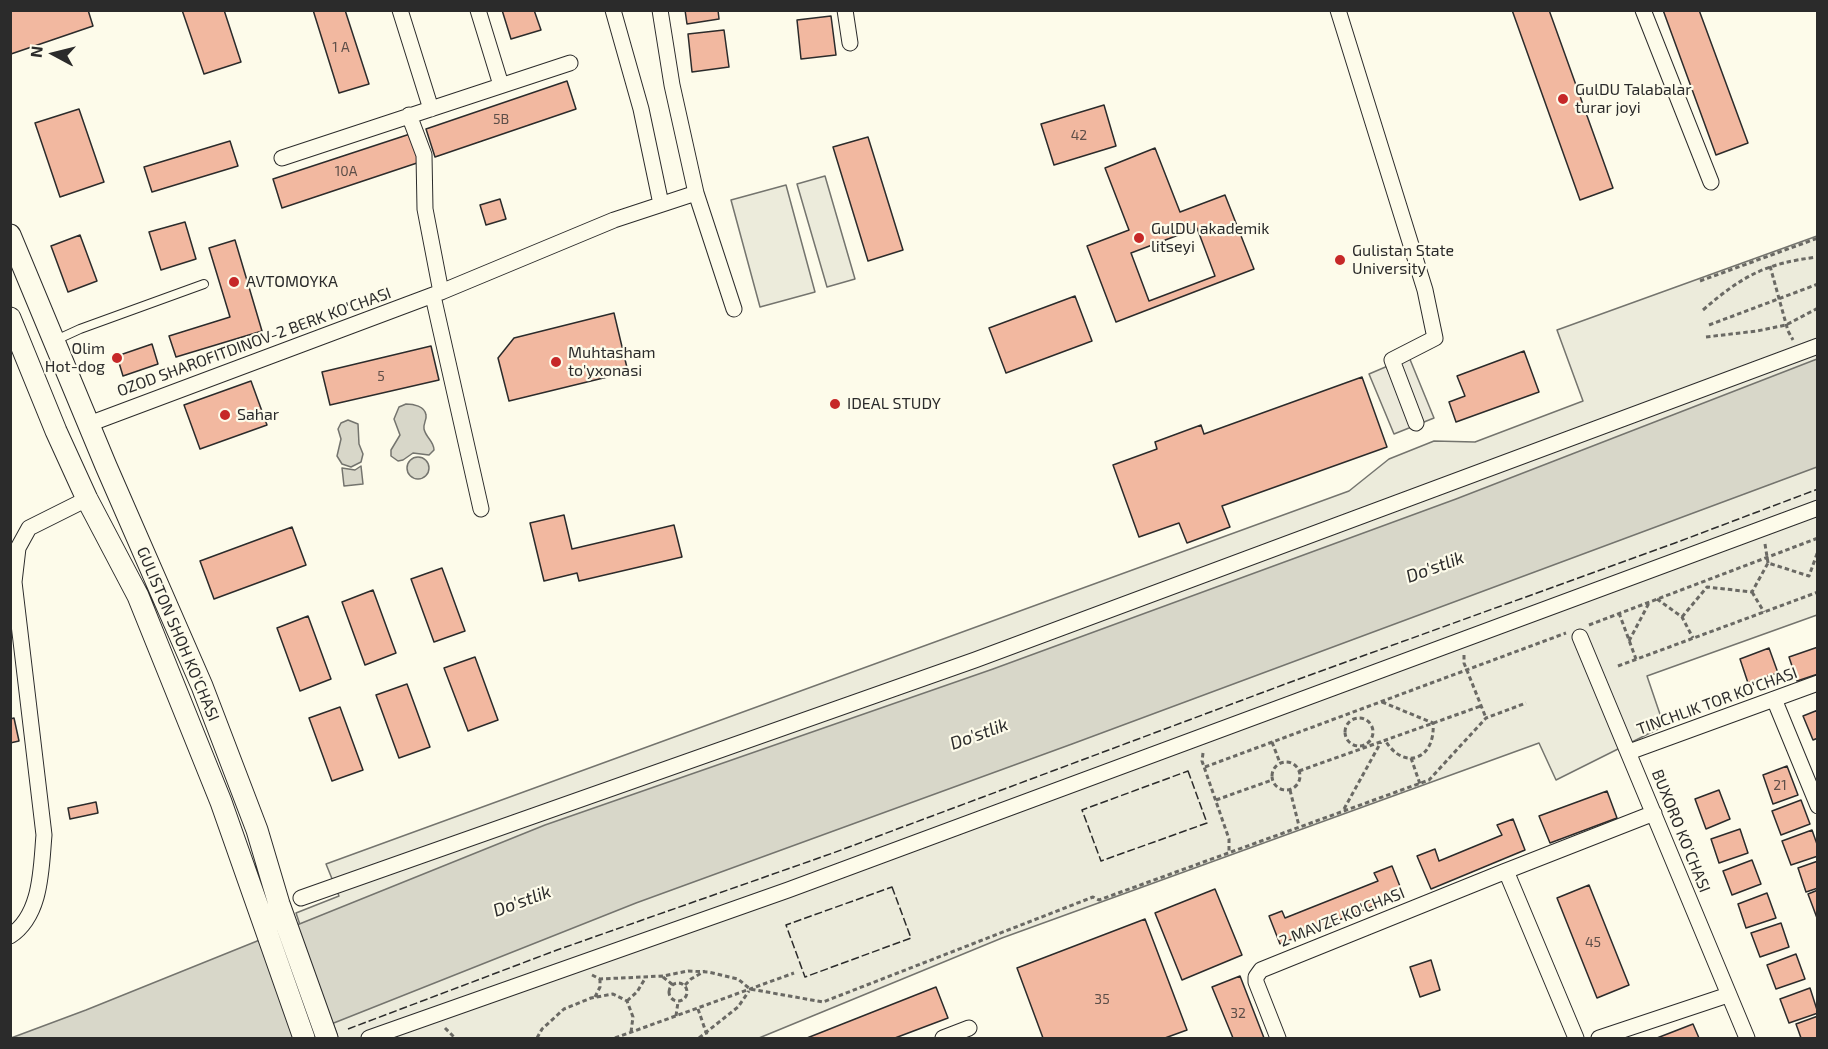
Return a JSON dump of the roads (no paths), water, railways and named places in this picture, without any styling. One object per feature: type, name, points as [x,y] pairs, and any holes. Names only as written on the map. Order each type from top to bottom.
[{"type":"main road","name":"GULISTON SHOH KO'CHASI","points":[[10,235],[206,698],[257,830],[270,908],[303,1038]]},
{"type":"main road","name":"GULISTON SHOH KO'CHASI","points":[[10,318],[56,431],[87,499],[138,596],[221,802],[327,1038]]},
{"type":"street","points":[[400,10],[431,109]]},
{"type":"street","points":[[478,10],[501,86]]},
{"type":"street","points":[[613,10],[641,109],[661,204]]},
{"type":"street","points":[[660,10],[672,85],[696,193],[734,309]]},
{"type":"street","points":[[846,10],[850,43]]},
{"type":"street","points":[[1338,10],[1425,290],[1435,338],[1392,360],[1416,423]]},
{"type":"street","points":[[1643,10],[1712,182]]},
{"type":"street","points":[[282,158],[570,63]]},
{"type":"street","points":[[409,115],[424,155],[425,209],[437,294],[481,509]]},
{"type":"street","name":"OZOD SHAROFITDINOV-2 BERK KO'CHASI","points":[[89,424],[437,294],[614,220],[696,193]]},
{"type":"street","points":[[301,898],[975,660],[1273,547],[1818,346]]},
{"type":"street","points":[[10,936],[16,932],[33,909],[41,876],[44,835],[14,582],[14,548],[29,528],[87,499]]},
{"type":"street","points":[[369,1038],[788,890],[1818,508]]},
{"type":"street","name":"BUXORO KO'CHASI","points":[[1576,632],[1629,752],[1747,1038]]},
{"type":"street","name":"TINCHLIK TOR KO'CHASI","points":[[1629,752],[1818,683]]},
{"type":"street","points":[[1773,699],[1818,806]]},
{"type":"street","name":"2 MAVZE KO'CHASI","points":[[1278,1038],[1256,982],[1261,970],[1654,813]]},
{"type":"street","points":[[1506,871],[1576,1038]]},
{"type":"street","points":[[1599,1038],[1728,994]]},
{"type":"street","points":[[943,1038],[969,1028]]},
{"type":"lane","points":[[54,341],[80,329],[204,284]]},
{"type":"water","name":"Do'stlik","points":[[1817,359],[1817,467],[1072,744],[636,903],[296,1038],[11,1038],[545,825],[993,669],[1456,499]]},
{"type":"water","points":[[406,404],[418,406],[425,412],[424,429],[434,450],[429,455],[413,453],[398,461],[391,456],[391,450],[400,435],[394,419],[399,407]]},
{"type":"water","points":[[348,420],[358,424],[359,444],[363,454],[361,462],[351,467],[342,464],[337,456],[341,439],[338,429],[341,423]]},
{"type":"water","points":[[418,457],[426,460],[429,468],[426,476],[418,479],[410,476],[407,468],[410,460]]},
{"type":"water","points":[[361,466],[363,484],[344,486],[342,468],[355,470]]},
{"type":"place","name":"GulDU Talabalar turar joyi","points":[[1563,99]]},
{"type":"place","name":"GulDU akademik litseyi","points":[[1139,238]]},
{"type":"place","name":"Gulistan State University","points":[[1340,260]]},
{"type":"place","name":"AVTOMOYKA","points":[[234,282]]},
{"type":"place","name":"Olim Hot-dog","points":[[117,358]]},
{"type":"place","name":"Muhtasham to'yxonasi","points":[[556,362]]},
{"type":"place","name":"IDEAL STUDY","points":[[835,404]]},
{"type":"place","name":"Sahar","points":[[225,415]]}]
